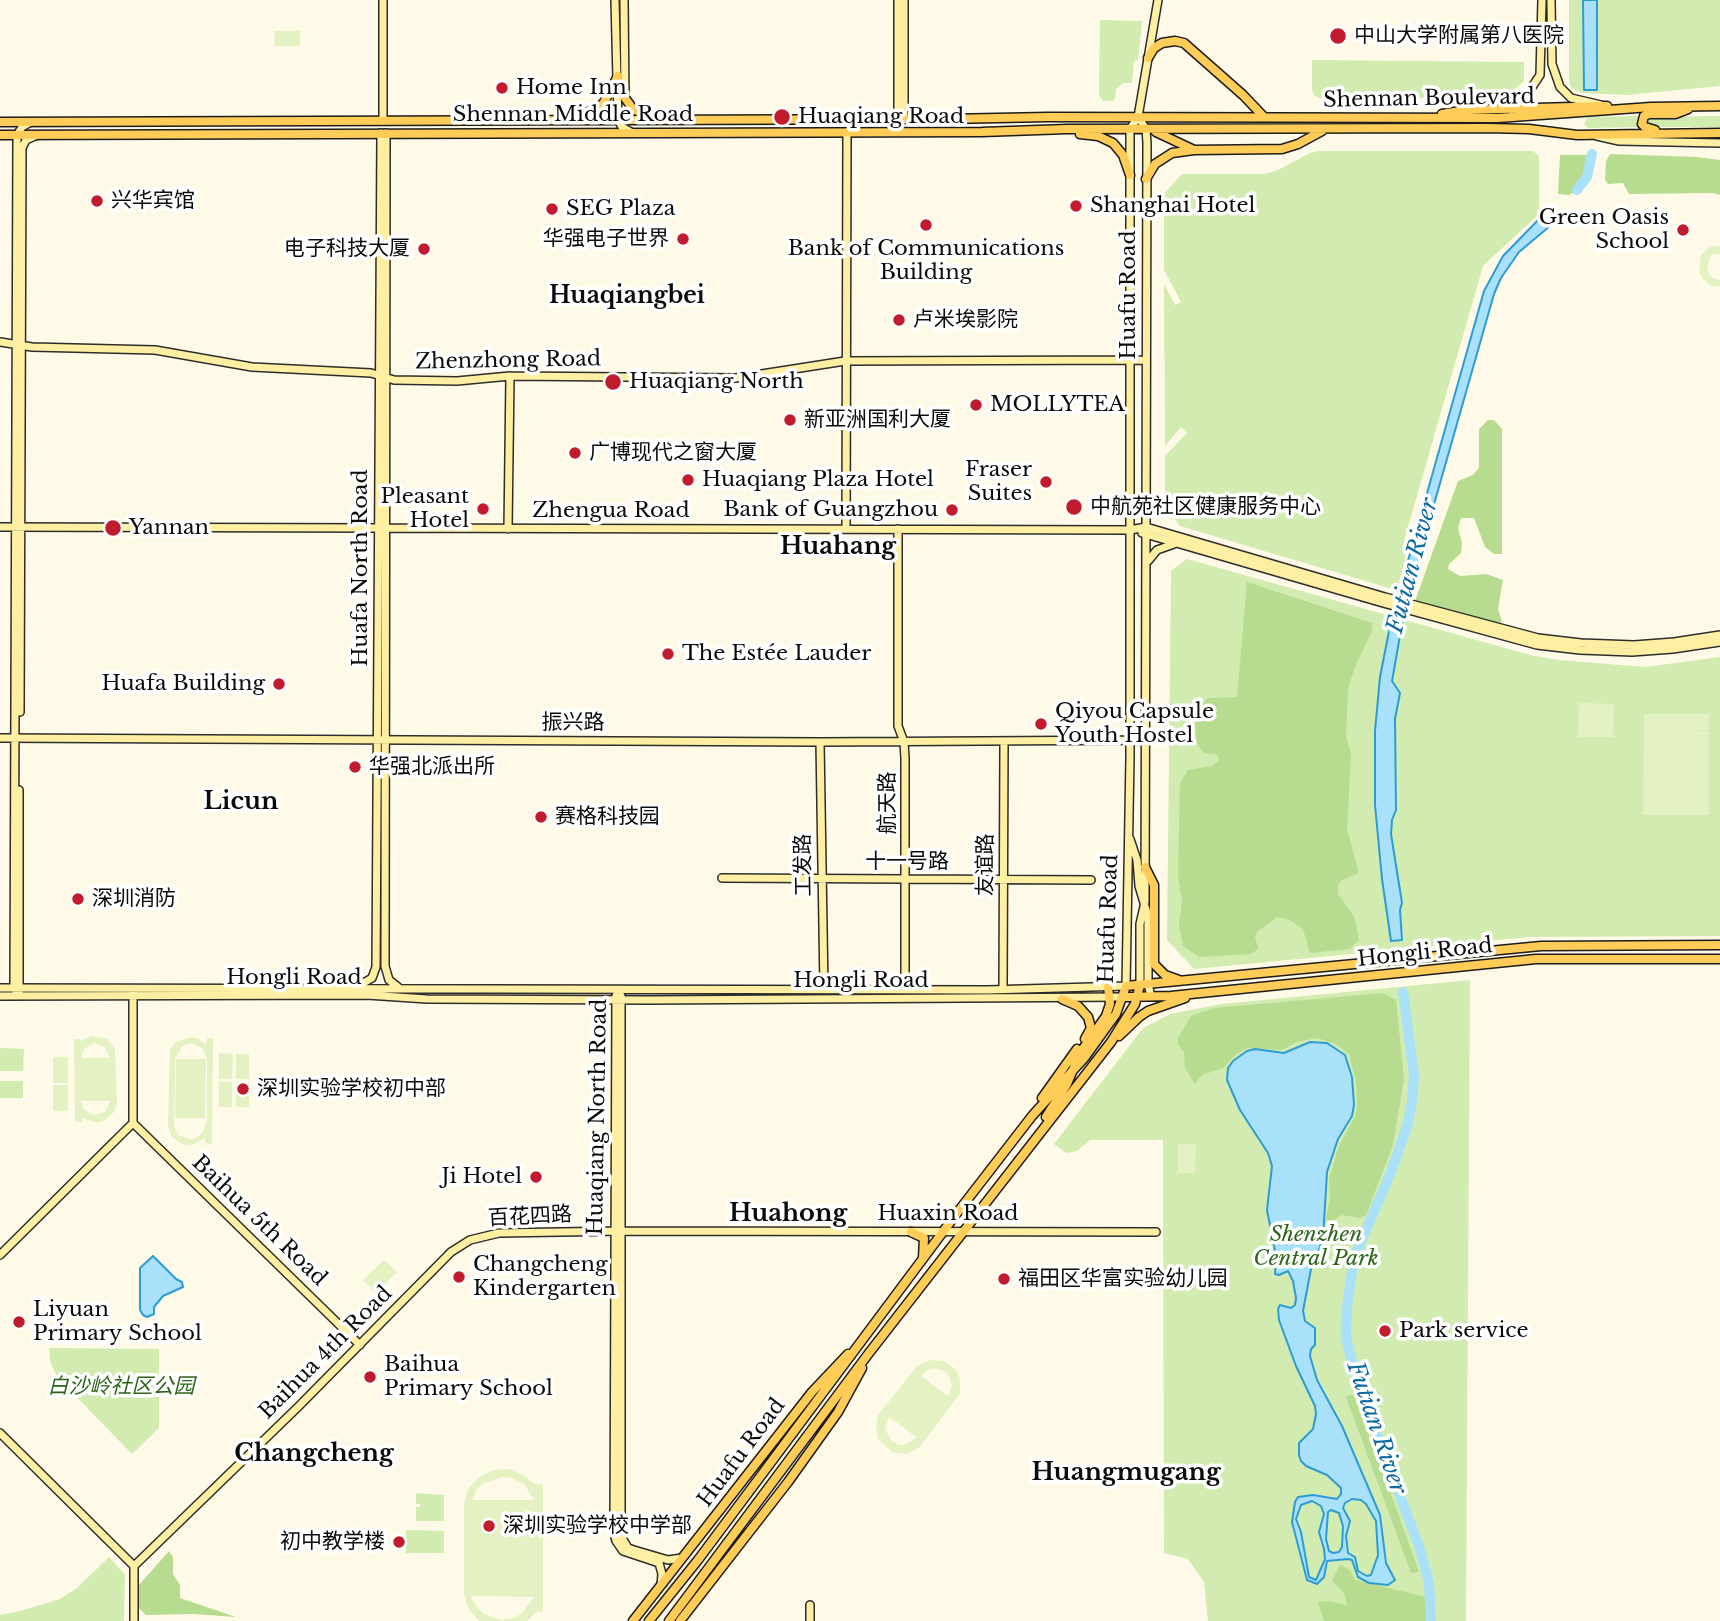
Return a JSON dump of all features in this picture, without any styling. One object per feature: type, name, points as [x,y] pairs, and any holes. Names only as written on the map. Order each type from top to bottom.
[{"type":"main road","points":[[383,0],[383,121]]},
{"type":"main road","points":[[615,0],[618,120],[622,127],[633,133]]},
{"type":"main road","points":[[624,0],[625,99],[633,109],[656,120]]},
{"type":"main road","points":[[898,0],[901,119]]},
{"type":"main road","points":[[901,119],[904,0]]},
{"type":"main road","points":[[1130,129],[1138,117],[1158,0]]},
{"type":"main road","points":[[1511,108],[1522,102],[1539,75],[1542,0]]},
{"type":"main road","points":[[1551,0],[1552,64],[1560,87],[1571,98],[1624,109]]},
{"type":"main road","points":[[1148,58],[1154,48],[1162,43],[1184,43],[1243,94],[1264,117]]},
{"type":"main road","points":[[572,120],[603,104],[618,76]]},
{"type":"main road","points":[[1430,118],[1455,112],[1511,108],[1605,106]]},
{"type":"main road","name":"Shennan Boulevard","points":[[1138,117],[1498,118],[1624,109],[1720,106]]},
{"type":"main road","points":[[1670,133],[1645,127],[1642,120],[1644,116],[1675,114],[1694,107]]},
{"type":"main road","points":[[1138,117],[1146,129],[1194,150]]},
{"type":"main road","name":"Shennan Middle Road","points":[[0,122],[1138,117]]},
{"type":"main road","points":[[18,991],[17,135],[22,127],[32,122]]},
{"type":"main road","name":"Shennan Boulevard","points":[[1146,129],[1503,128],[1590,135],[1720,133]]},
{"type":"main road","points":[[1067,129],[1098,136],[1113,143],[1124,155],[1130,175]]},
{"type":"main road","name":"Huafu Road","points":[[649,1621],[698,1560],[1032,1116],[1072,1072],[1111,1021],[1123,997],[1126,986],[1130,740],[1130,129]]},
{"type":"main road","name":"Shennan Middle Road","points":[[0,135],[982,132],[1146,129]]},
{"type":"main road","name":"Huafu Road","points":[[1145,902],[1146,129]]},
{"type":"main road","points":[[1146,179],[1155,164],[1166,156],[1194,150],[1282,149],[1332,129]]},
{"type":"main road","points":[[846,528],[847,132]]},
{"type":"main road","name":"Huafa North Road","points":[[351,987],[369,981],[376,967],[381,740],[383,133]]},
{"type":"main road","points":[[19,345],[22,148],[26,140],[41,135]]},
{"type":"main road","points":[[1590,135],[1619,141],[1720,143]]},
{"type":"main road","name":"Zhenzhong Road","points":[[0,342],[19,345],[155,349],[252,367],[382,376],[394,380],[457,381],[510,376],[736,378],[845,362],[1146,360]]},
{"type":"main road","points":[[508,528],[510,376]]},
{"type":"main road","name":"Zhengua Road","points":[[0,527],[1146,531]]},
{"type":"main road","name":"航天路","points":[[898,529],[898,726],[904,742],[905,989]]},
{"type":"main road","points":[[1146,531],[1178,544],[1420,610],[1516,640],[1580,650],[1658,651],[1720,642]]},
{"type":"main road","points":[[1146,531],[1384,600]]},
{"type":"main road","points":[[1146,567],[1157,550],[1170,544],[1178,544]]},
{"type":"main road","points":[[1420,610],[1561,641],[1648,644],[1720,635]]},
{"type":"main road","name":"振兴路","points":[[0,738],[820,742],[1146,740]]},
{"type":"main road","name":"Huafa North Road","points":[[381,740],[385,966],[390,982],[402,988]]},
{"type":"main road","name":"工发路","points":[[820,742],[824,989]]},
{"type":"main road","name":"友谊路","points":[[1003,989],[1004,742]]},
{"type":"main road","name":"Huafu Road","points":[[669,1621],[869,1353],[1111,1042],[1132,1011],[1144,985],[1148,916],[1139,886],[1137,860],[1128,835]]},
{"type":"main road","points":[[1146,867],[1154,886],[1154,964],[1164,975],[1185,981]]},
{"type":"main road","name":"十一号路","points":[[722,878],[1091,880]]},
{"type":"main road","name":"Hongli Road","points":[[134,992],[351,987],[1003,989],[1126,986],[1554,946],[1720,945]]},
{"type":"main road","name":"Hongli Road","points":[[0,988],[18,991],[350,995],[416,999],[1062,999],[1199,993],[1536,959],[1720,959]]},
{"type":"main road","name":"Huafu Road","points":[[1144,985],[1151,996]]},
{"type":"main road","name":"Huafu Road","points":[[1041,1130],[1080,1053],[1106,1016],[1111,998],[1108,986]]},
{"type":"main road","name":"Huaqiang North Road","points":[[618,988],[614,1533],[623,1551],[659,1563],[661,1585]]},
{"type":"main road","name":"Hongli Road","points":[[0,996],[18,991]]},
{"type":"main road","points":[[0,1255],[133,1123],[134,992]]},
{"type":"main road","points":[[1111,1042],[1148,1011],[1199,993]]},
{"type":"main road","points":[[1032,1116],[1090,1028],[1084,1011],[1062,999]]},
{"type":"main road","name":"Baihua 5th Road","points":[[133,1123],[360,1345]]},
{"type":"main road","points":[[911,1231],[924,1238],[925,1256],[941,1262]]},
{"type":"main road","name":"Huaqiang North Road","points":[[618,1232],[621,1536],[628,1548],[668,1560],[684,1558]]},
{"type":"main road","name":"Huaxin Road","points":[[618,1232],[1156,1232]]},
{"type":"main road","name":"百花四路","points":[[360,1345],[451,1252],[470,1240],[499,1233],[618,1232]]},
{"type":"main road","name":"Baihua 4th Road","points":[[134,1566],[360,1345]]},
{"type":"main road","name":"Huafu Road","points":[[634,1621],[812,1392],[837,1362],[858,1345]]},
{"type":"main road","name":"Huafu Road","points":[[680,1621],[788,1482],[838,1412],[869,1353]]},
{"type":"main road","points":[[0,1433],[134,1566],[134,1621]]},
{"type":"main road","points":[[810,1605],[810,1621]]},
{"type":"green space","points":[[1569,0],[1720,0],[1720,86],[1626,95],[1576,91],[1570,86],[1569,79]]},
{"type":"green space","points":[[1100,20],[1142,21],[1138,60],[1134,61],[1132,83],[1123,83],[1116,89],[1113,101],[1103,101],[1099,95]]},
{"type":"green space","points":[[274,31],[300,31],[300,46],[275,46]]},
{"type":"green space","points":[[1312,60],[1524,62],[1524,81],[1505,98],[1319,98],[1312,90]]},
{"type":"green space","points":[[1638,116],[1639,127],[1588,128],[1584,124],[1588,117]]},
{"type":"green space","points":[[1720,116],[1720,127],[1651,127],[1646,121],[1651,117]]},
{"type":"green space","points":[[1319,151],[1533,151],[1539,156],[1539,214],[1483,266],[1404,541],[1406,566],[1399,591],[1180,526],[1165,505],[1165,456],[1187,433],[1181,427],[1165,446],[1164,284],[1175,305],[1181,302],[1164,270],[1164,194],[1182,174],[1264,174]]},
{"type":"green space","points":[[1610,154],[1720,160],[1720,195],[1629,194],[1623,183],[1608,184],[1605,180],[1606,161]]},
{"type":"green space","points":[[1560,155],[1588,155],[1583,178],[1569,195],[1558,194]]},
{"type":"green space","points":[[1710,246],[1720,246],[1720,254],[1710,257],[1707,270],[1712,278],[1720,280],[1720,286],[1711,286],[1699,272],[1701,255]]},
{"type":"green space","points":[[1488,420],[1494,420],[1502,429],[1502,554],[1494,554],[1485,547],[1474,518],[1461,518],[1458,528],[1462,543],[1461,553],[1449,564],[1448,569],[1460,576],[1486,574],[1503,580],[1498,609],[1502,622],[1497,624],[1415,601],[1458,481],[1473,475],[1479,468],[1479,429]]},
{"type":"green space","points":[[1187,559],[1530,655],[1645,667],[1720,657],[1720,936],[1529,937],[1194,969],[1167,940],[1171,571]]},
{"type":"green space","points":[[1247,582],[1372,623],[1372,631],[1354,669],[1348,690],[1346,735],[1351,755],[1347,829],[1358,870],[1357,874],[1342,880],[1338,885],[1338,894],[1355,918],[1359,940],[1350,949],[1310,953],[1303,929],[1290,920],[1277,917],[1258,931],[1255,936],[1258,949],[1251,954],[1199,957],[1183,946],[1179,925],[1182,901],[1178,876],[1180,783],[1188,770],[1212,766],[1220,760],[1216,754],[1204,753],[1197,744],[1195,719],[1207,698],[1237,697]]},
{"type":"green space","points":[[1579,703],[1614,704],[1613,737],[1578,737]]},
{"type":"green space","points":[[1644,714],[1709,714],[1709,730],[1679,730],[1709,731],[1709,815],[1643,815]]},
{"type":"green space","name":"Shenzhen Central Park","points":[[1470,980],[1466,1621],[1208,1621],[1204,1582],[1188,1559],[1164,1553],[1163,1140],[1090,1140],[1077,1151],[1066,1153],[1054,1144],[1143,1028],[1170,1014],[1222,1004]]},
{"type":"green space","points":[[1383,993],[1396,1000],[1404,1079],[1393,1145],[1366,1215],[1360,1218],[1342,1215],[1331,1222],[1326,1219],[1330,1198],[1329,1179],[1338,1148],[1357,1108],[1356,1082],[1349,1054],[1336,1044],[1317,1038],[1297,1042],[1282,1050],[1248,1048],[1235,1055],[1223,1068],[1202,1075],[1195,1084],[1185,1068],[1184,1052],[1178,1045],[1178,1038],[1191,1016],[1214,1008]]},
{"type":"green space","points":[[91,1036],[107,1039],[115,1049],[117,1104],[114,1112],[104,1121],[96,1123],[83,1118],[82,1122],[75,1122],[74,1039],[81,1041]],"holes":[[[94,1043],[105,1047],[110,1058],[81,1058],[84,1049]],[[81,1101],[110,1101],[110,1102],[105,1112],[94,1115],[84,1110]]]},
{"type":"green space","points":[[191,1037],[206,1045],[207,1038],[213,1038],[212,1144],[205,1143],[205,1138],[192,1145],[184,1145],[172,1137],[168,1126],[170,1050],[176,1042]],"holes":[[[192,1043],[203,1049],[207,1059],[207,1121],[203,1132],[195,1139],[189,1139],[178,1135],[174,1126],[175,1059],[182,1046]]]},
{"type":"green space","points":[[0,1048],[24,1049],[23,1071],[0,1071]]},
{"type":"green space","points":[[219,1053],[233,1054],[232,1079],[219,1079]]},
{"type":"green space","points":[[236,1054],[249,1054],[249,1079],[236,1079]]},
{"type":"green space","points":[[53,1057],[68,1057],[68,1083],[53,1083]]},
{"type":"green space","points":[[176,1059],[206,1059],[205,1118],[175,1118]]},
{"type":"green space","points":[[0,1081],[23,1081],[23,1098],[0,1098]]},
{"type":"green space","points":[[219,1082],[232,1082],[232,1107],[219,1107]]},
{"type":"green space","points":[[236,1082],[249,1082],[249,1107],[236,1107]]},
{"type":"green space","points":[[53,1085],[68,1085],[68,1111],[53,1111]]},
{"type":"green space","points":[[1178,1144],[1196,1144],[1195,1173],[1178,1173]]},
{"type":"green space","points":[[384,1260],[397,1272],[376,1293],[363,1280]]},
{"type":"green space","name":"白沙岭社区公园","points":[[49,1348],[159,1349],[159,1428],[132,1454],[57,1377],[50,1361]]},
{"type":"green space","points":[[930,1360],[944,1361],[956,1370],[960,1379],[960,1393],[920,1447],[907,1454],[892,1452],[878,1439],[878,1415],[917,1366]],"holes":[[[928,1369],[944,1371],[950,1378],[952,1387],[948,1396],[921,1376]],[[889,1417],[916,1437],[916,1438],[905,1445],[891,1440],[885,1429]]]},
{"type":"green space","points":[[1353,1394],[1419,1572],[1411,1573],[1346,1397]]},
{"type":"green space","points":[[509,1469],[524,1475],[534,1484],[543,1484],[543,1612],[536,1612],[527,1621],[479,1621],[468,1608],[464,1593],[464,1504],[468,1489],[479,1477],[493,1470]],"holes":[[[502,1477],[524,1484],[534,1500],[472,1500],[477,1489],[484,1483]],[[472,1596],[534,1597],[522,1613],[514,1618],[501,1620],[484,1614]]]},
{"type":"green space","points":[[416,1493],[444,1495],[444,1521],[416,1521],[416,1507],[420,1507],[420,1504],[416,1504]]},
{"type":"green space","points":[[406,1530],[444,1531],[444,1553],[406,1553]]},
{"type":"green space","points":[[169,1551],[173,1557],[173,1574],[180,1585],[180,1598],[236,1617],[146,1615],[139,1608],[139,1585]]},
{"type":"green space","points":[[109,1557],[125,1575],[124,1621],[0,1621],[0,1615],[60,1599],[77,1588]]},
{"type":"green space","points":[[1340,1565],[1350,1570],[1355,1580],[1426,1597],[1428,1621],[1324,1621],[1318,1602],[1347,1605],[1344,1593],[1332,1581]]},
{"type":"water","points":[[1583,0],[1597,0],[1597,90],[1584,90]]},
{"type":"water","points":[[1543,215],[1550,226],[1519,252],[1501,278],[1494,294],[1409,592],[1400,589],[1484,291],[1503,256]]},
{"type":"water","points":[[1392,616],[1403,619],[1392,681],[1400,693],[1395,719],[1396,810],[1391,834],[1402,903],[1402,940],[1391,941],[1375,805],[1375,731],[1380,677]]},
{"type":"water","points":[[1310,1042],[1327,1043],[1345,1055],[1352,1077],[1352,1116],[1338,1139],[1327,1172],[1323,1239],[1311,1269],[1303,1311],[1305,1321],[1315,1328],[1315,1345],[1310,1356],[1317,1380],[1342,1426],[1380,1515],[1386,1563],[1395,1580],[1388,1585],[1369,1583],[1358,1577],[1352,1560],[1348,1559],[1327,1561],[1324,1577],[1317,1584],[1307,1580],[1292,1522],[1298,1497],[1313,1495],[1337,1499],[1341,1488],[1327,1475],[1306,1466],[1299,1455],[1299,1443],[1313,1429],[1316,1414],[1279,1320],[1280,1305],[1291,1308],[1295,1305],[1296,1298],[1288,1271],[1275,1274],[1276,1256],[1267,1210],[1272,1166],[1268,1153],[1240,1110],[1227,1080],[1228,1068],[1247,1051],[1255,1049],[1284,1053]],"holes":[[[1352,1499],[1361,1500],[1376,1521],[1378,1555],[1371,1575],[1367,1576],[1358,1571],[1355,1557],[1348,1553],[1346,1536],[1350,1521],[1343,1508],[1345,1503]],[[1312,1501],[1321,1506],[1324,1514],[1319,1532],[1325,1559],[1316,1580],[1309,1577],[1296,1519],[1301,1505]],[[1331,1510],[1339,1513],[1343,1526],[1342,1547],[1339,1552],[1333,1553],[1329,1551],[1326,1539],[1328,1512]]]},
{"type":"water","points":[[153,1256],[182,1282],[183,1287],[163,1296],[154,1307],[154,1314],[147,1317],[140,1310],[140,1268]]},
{"type":"waterway","name":"Futian River","points":[[1577,190],[1587,177],[1592,154]]},
{"type":"waterway","name":"Futian River","points":[[1394,630],[1408,578]]},
{"type":"waterway","name":"Futian River","points":[[1403,992],[1414,1075],[1412,1101],[1408,1124],[1389,1177],[1354,1258],[1347,1306],[1346,1338],[1356,1379],[1420,1549],[1429,1583],[1431,1621]]},
{"type":"place","name":"中山大学附属第八医院","points":[[1338,36]]},
{"type":"place","name":"Home Inn","points":[[502,88]]},
{"type":"place","name":"Huaqiang Road","points":[[782,117]]},
{"type":"place","name":"兴华宾馆","points":[[97,201]]},
{"type":"place","name":"Shanghai Hotel","points":[[1076,206]]},
{"type":"place","name":"SEG Plaza","points":[[552,209]]},
{"type":"place","name":"Bank of Communications Building","points":[[926,225]]},
{"type":"place","name":"Green Oasis School","points":[[1683,230]]},
{"type":"place","name":"华强电子世界","points":[[683,239]]},
{"type":"place","name":"电子科技大厦","points":[[424,249]]},
{"type":"place","name":"卢米埃影院","points":[[899,320]]},
{"type":"place","name":"Huaqiang North","points":[[613,382]]},
{"type":"place","name":"MOLLYTEA","points":[[976,405]]},
{"type":"place","name":"新亚洲国利大厦","points":[[790,420]]},
{"type":"place","name":"广博现代之窗大厦","points":[[575,453]]},
{"type":"place","name":"Huaqiang Plaza Hotel","points":[[688,480]]},
{"type":"place","name":"Fraser Suites","points":[[1046,482]]},
{"type":"place","name":"中航苑社区健康服务中心","points":[[1074,507]]},
{"type":"place","name":"Pleasant Hotel","points":[[483,509]]},
{"type":"place","name":"Bank of Guangzhou","points":[[952,510]]},
{"type":"place","name":"Yannan","points":[[113,528]]},
{"type":"place","name":"The Estée Lauder","points":[[668,654]]},
{"type":"place","name":"Huafa Building","points":[[279,684]]},
{"type":"place","name":"Qiyou Capsule Youth Hostel","points":[[1041,724]]},
{"type":"place","name":"华强北派出所","points":[[355,767]]},
{"type":"place","name":"赛格科技园","points":[[541,817]]},
{"type":"place","name":"深圳消防","points":[[78,899]]},
{"type":"place","name":"深圳实验学校初中部","points":[[243,1089]]},
{"type":"place","name":"Ji Hotel","points":[[536,1177]]},
{"type":"place","name":"Changcheng Kindergarten","points":[[459,1277]]},
{"type":"place","name":"福田区华富实验幼儿园","points":[[1004,1279]]},
{"type":"place","name":"Liyuan Primary School","points":[[19,1322]]},
{"type":"place","name":"Park service","points":[[1385,1331]]},
{"type":"place","name":"Baihua Primary School","points":[[370,1377]]},
{"type":"place","name":"深圳实验学校中学部","points":[[489,1526]]},
{"type":"place","name":"初中教学楼","points":[[399,1542]]},
{"type":"district","name":"Huaqiangbei","points":[[627,297]]},
{"type":"district","name":"Huahang","points":[[838,547]]},
{"type":"district","name":"Licun","points":[[241,802]]},
{"type":"district","name":"Huahong","points":[[788,1214]]},
{"type":"district","name":"Changcheng","points":[[314,1454]]},
{"type":"district","name":"Huangmugang","points":[[1126,1473]]}]
